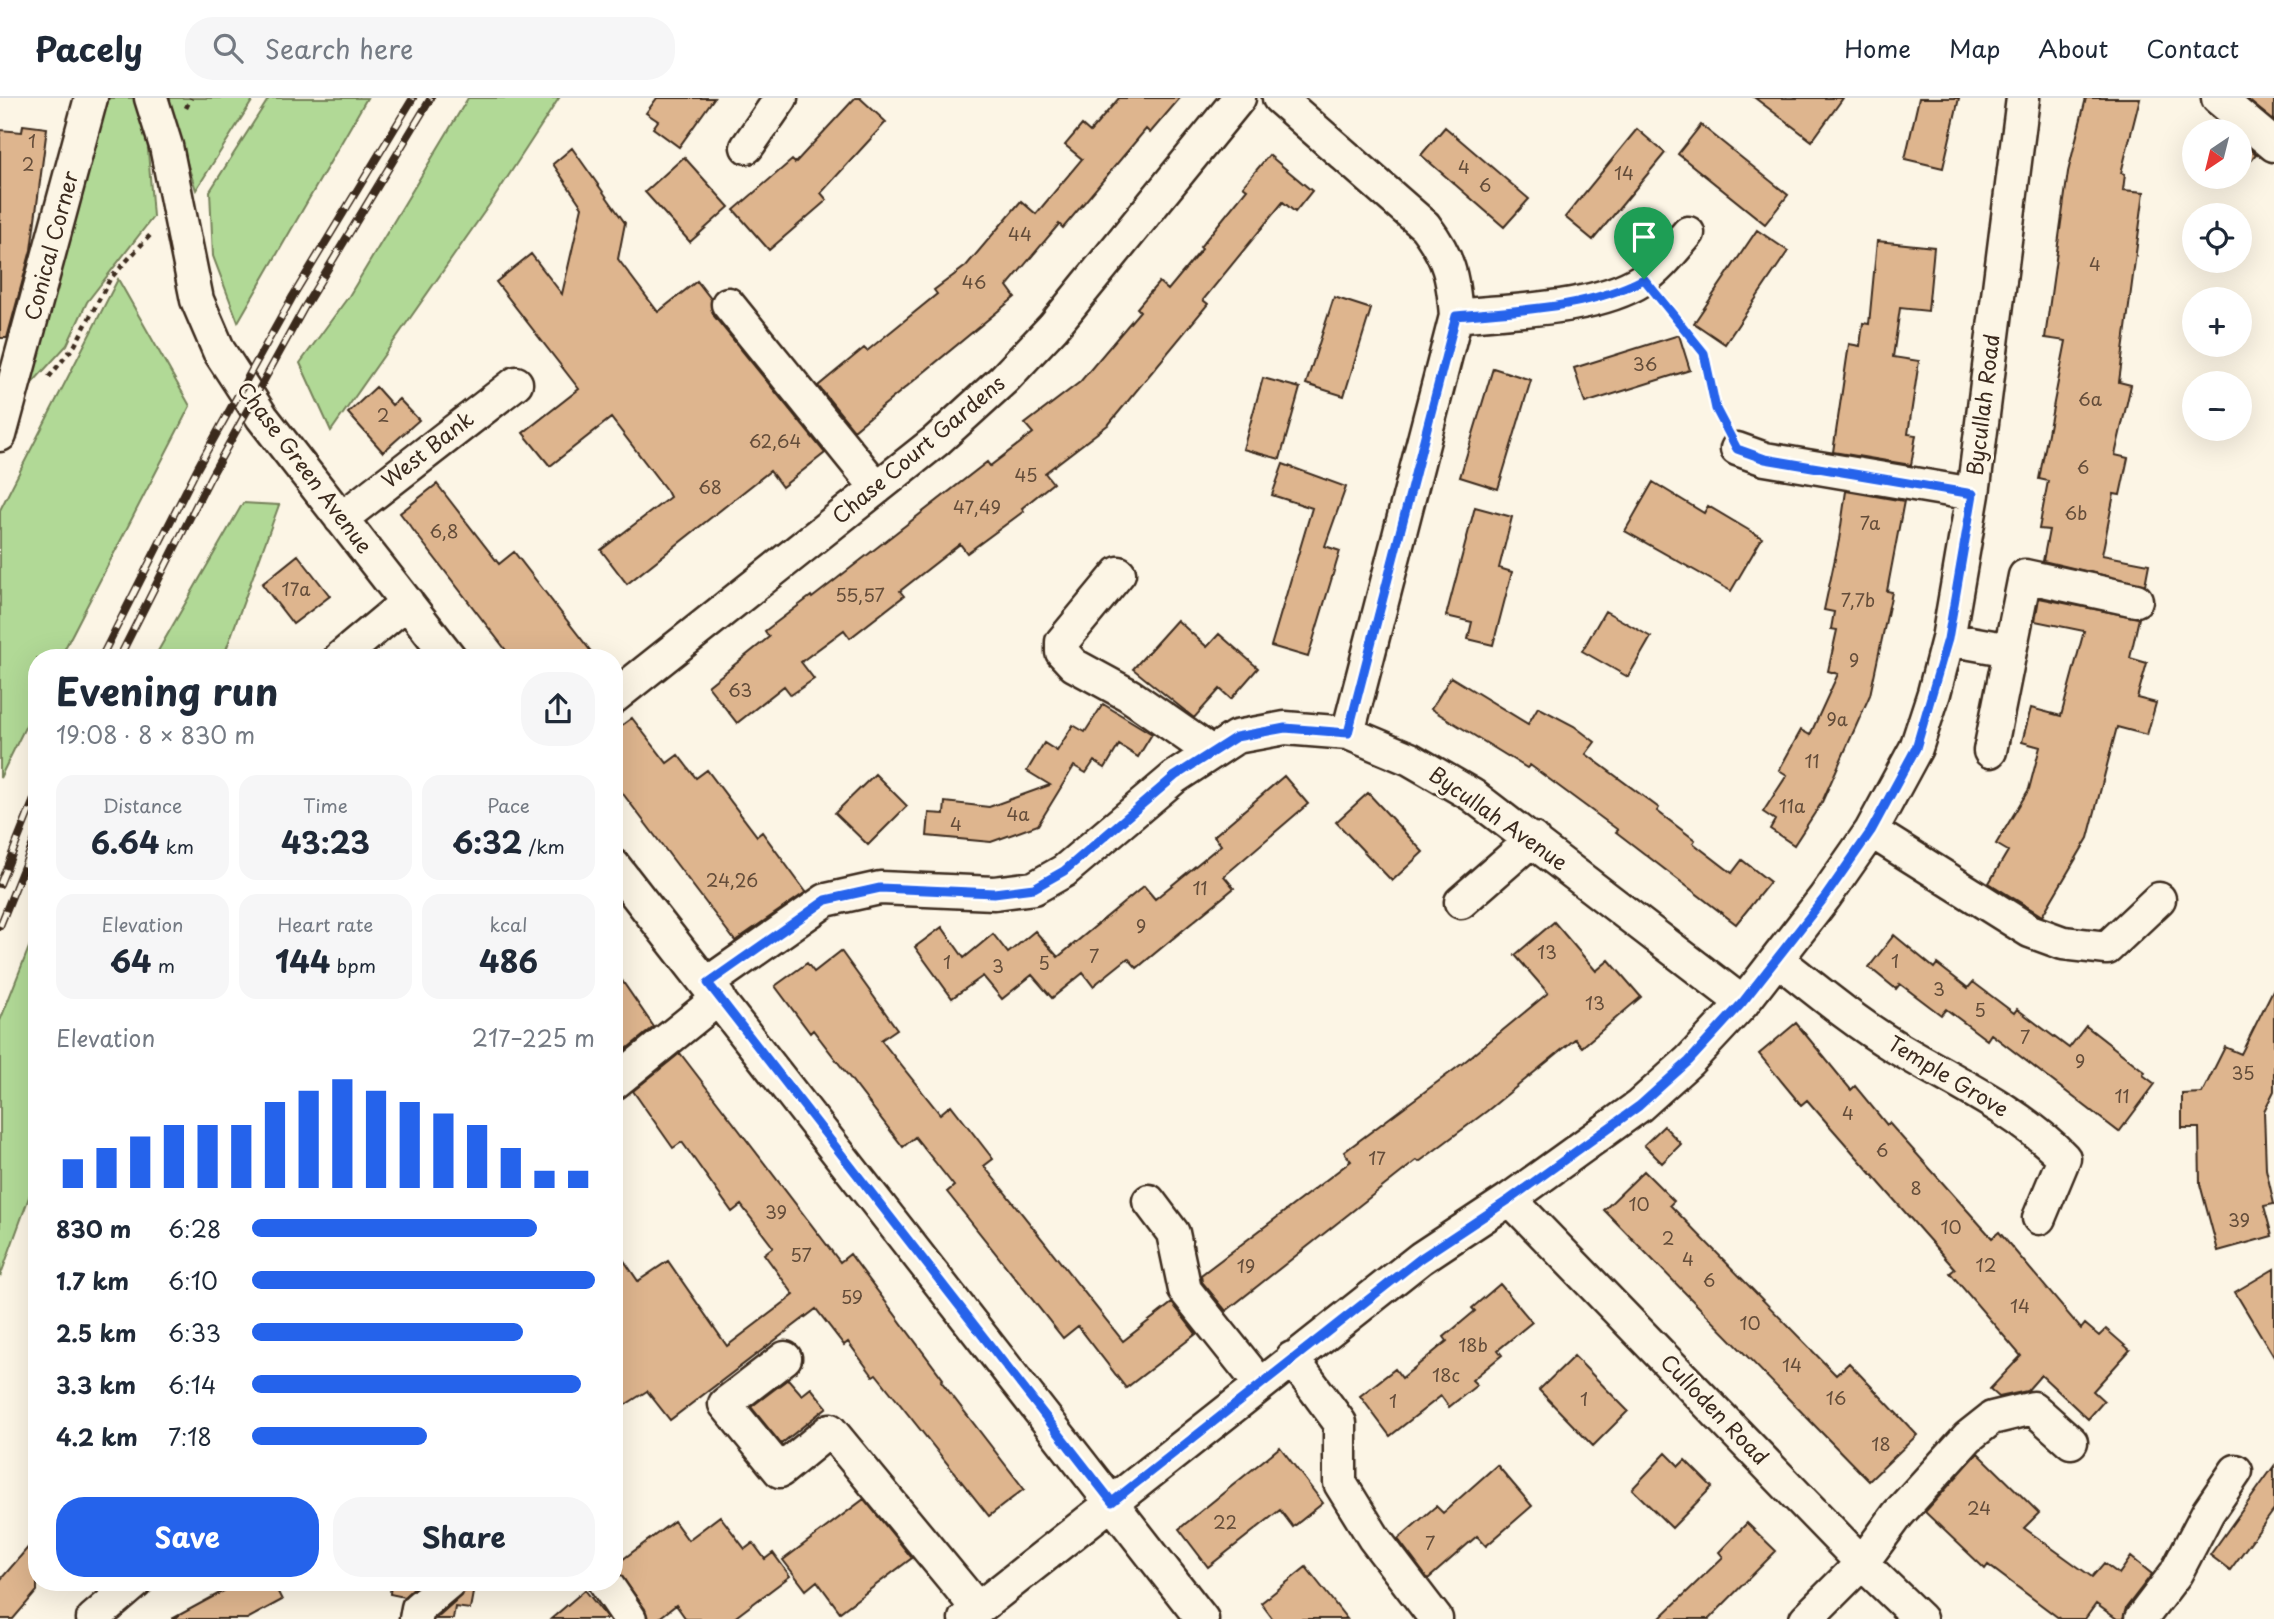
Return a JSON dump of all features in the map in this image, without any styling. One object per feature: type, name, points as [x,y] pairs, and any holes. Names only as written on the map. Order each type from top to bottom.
[{"type":"street","name":"Conical Corner","points":[[0,435],[90,98]]},
{"type":"street","name":"Chase Green Avenue","points":[[150,98],[166,146],[197,300],[219,351],[262,417],[443,649]]},
{"type":"street","points":[[747,147],[781,98]]},
{"type":"street","name":"Chase Court Gardens","points":[[623,690],[936,441],[1004,379],[1053,327],[1239,98]]},
{"type":"street","points":[[1279,98],[1424,226],[1443,249],[1453,275],[1456,316],[1348,733]]},
{"type":"street","name":"Bycullah Road","points":[[971,1614],[1421,1258],[1510,1199],[1639,1106],[1689,1061],[1742,1003],[1777,960],[1871,831],[1916,748],[1948,639],[1973,494],[2023,98]]},
{"type":"street","points":[[2218,98],[2274,145]]},
{"type":"street","points":[[1456,316],[1567,305],[1628,287],[1644,279],[1688,233]]},
{"type":"street","points":[[728,304],[877,488]]},
{"type":"street","name":"West Bank","points":[[341,519],[516,383]]},
{"type":"street","points":[[1737,449],[1765,459],[1973,494]]},
{"type":"street","points":[[1119,573],[1062,642],[1062,652],[1074,665],[1129,695],[1211,752]]},
{"type":"street","points":[[1990,751],[2025,576],[2136,600]]},
{"type":"street","points":[[351,649],[407,602]]},
{"type":"street","points":[[1948,639],[2010,650]]},
{"type":"street","name":"Bycullah Avenue","points":[[623,1075],[713,991],[826,900],[880,888],[994,893],[1034,888],[1064,871],[1175,776],[1211,752],[1236,737],[1285,728],[1348,733],[1420,765],[1472,795],[1533,839],[1742,1003]]},
{"type":"street","points":[[1871,831],[2030,931],[2063,943],[2108,948],[2159,899]]},
{"type":"street","points":[[1461,902],[1533,839]]},
{"type":"street","points":[[623,877],[1202,1619]]},
{"type":"street","name":"Temple Grove","points":[[1777,960],[1848,1016],[2009,1112],[2049,1142],[2064,1158],[2039,1218]]},
{"type":"street","name":"Culloden Road","points":[[1510,1199],[1862,1563],[1920,1619]]},
{"type":"street","points":[[1149,1201],[1172,1233],[1185,1290],[1260,1384]]},
{"type":"street","points":[[785,1358],[725,1404],[780,1471],[830,1430],[971,1614]]},
{"type":"street","points":[[1292,1358],[1340,1423],[1340,1483],[1374,1538],[1436,1619]]},
{"type":"street","points":[[1807,1619],[1862,1563],[1898,1514],[1968,1437],[1992,1418],[2033,1408],[2071,1442]]},
{"type":"street","points":[[2141,1619],[2176,1573],[2208,1512],[2236,1471]]},
{"type":"street","points":[[93,1619],[126,1591]]},
{"type":"street","points":[[416,1619],[418,1608],[438,1591]]},
{"type":"street","points":[[611,1591],[630,1619]]},
{"type":"path","points":[[46,381],[75,345],[110,279],[144,240],[178,211]]},
{"type":"path","points":[[1644,279],[1704,353],[1716,409],[1737,449]]},
{"type":"green space","points":[[106,98],[136,98],[146,123],[153,217],[87,302],[67,345],[23,393]]},
{"type":"green space","points":[[166,98],[254,98],[196,190]]},
{"type":"green space","points":[[269,98],[367,98],[238,322],[213,256],[210,191]]},
{"type":"green space","points":[[468,98],[559,98],[494,198],[331,431],[300,363],[349,296]]},
{"type":"green space","points":[[118,279],[190,406],[65,649],[28,649],[28,721],[0,778],[0,510]]},
{"type":"green space","points":[[243,503],[279,505],[226,649],[159,649]]},
{"type":"green space","points":[[28,950],[28,1200],[0,1277],[0,1021]]},
{"type":"building","points":[[657,98],[714,98],[679,147],[653,128],[658,121],[646,113]]},
{"type":"building","points":[[855,98],[860,98],[886,122],[821,193],[827,200],[769,250],[734,210],[792,160],[795,163]]},
{"type":"building","points":[[1119,98],[1180,98],[1150,133],[1146,129],[1063,228],[1059,224],[1007,286],[1015,297],[854,430],[818,386],[864,348],[867,351],[937,294],[934,290],[966,266],[1021,201],[1036,214],[1082,159],[1065,145],[1082,125],[1090,132]]},
{"type":"building","points":[[1755,98],[1843,98],[1812,141]]},
{"type":"building","points":[[1919,98],[1959,98],[1943,168],[1905,159]]},
{"type":"building","points":[[2086,98],[2140,98],[2121,173],[2125,174],[2123,190],[2144,192],[2119,382],[2131,385],[2115,455],[2128,458],[2120,495],[2114,494],[2102,555],[2149,564],[2145,585],[2043,561],[2049,530],[2039,529],[2048,481],[2039,479],[2066,341],[2045,338],[2068,172]]},
{"type":"building","points":[[2274,98],[2274,121],[2248,100]]},
{"type":"building","points":[[23,125],[47,128],[31,250],[7,338],[0,338],[0,130],[22,132]]},
{"type":"building","points":[[1701,125],[1788,195],[1765,224],[1678,154]]},
{"type":"building","points":[[1445,127],[1529,199],[1504,227],[1421,155]]},
{"type":"building","points":[[1637,129],[1665,153],[1593,240],[1565,217]]},
{"type":"building","points":[[572,148],[625,223],[618,259],[658,312],[697,281],[711,299],[714,316],[825,453],[782,487],[770,471],[627,584],[601,550],[670,497],[611,418],[550,466],[523,433],[579,389],[496,282],[531,254],[562,294],[582,207],[553,164]]},
{"type":"building","points":[[1269,155],[1312,191],[1295,212],[1283,202],[1203,300],[1208,304],[1109,424],[1045,473],[1053,483],[1022,508],[1024,511],[967,553],[960,544],[900,591],[904,596],[850,638],[844,630],[801,662],[814,679],[791,695],[784,686],[737,723],[708,686],[769,637],[765,631],[811,596],[812,598],[987,462],[990,466],[1033,433],[1025,424],[1080,382],[1140,311],[1137,308],[1159,282],[1168,290],[1247,189],[1243,186]]},
{"type":"building","points":[[684,157],[729,207],[690,242],[645,192]]},
{"type":"building","points":[[1757,230],[1788,251],[1725,344],[1694,323]]},
{"type":"building","points":[[1877,241],[1934,247],[1928,311],[1900,308],[1893,357],[1919,361],[1908,434],[1916,435],[1911,465],[1833,452],[1849,344],[1860,346],[1863,323],[1869,324]]},
{"type":"building","points":[[1334,297],[1371,309],[1344,396],[1306,384]]},
{"type":"building","points":[[1679,335],[1690,370],[1585,403],[1574,368]]},
{"type":"building","points":[[1493,368],[1531,380],[1498,489],[1460,477]]},
{"type":"building","points":[[1263,378],[1300,388],[1280,459],[1243,449]]},
{"type":"building","points":[[376,387],[392,405],[399,399],[419,420],[383,452],[348,413]]},
{"type":"building","points":[[1283,464],[1346,487],[1325,546],[1340,551],[1308,657],[1271,646],[1312,508],[1272,495]]},
{"type":"building","points":[[1653,482],[1704,513],[1708,506],[1762,538],[1731,591],[1625,531]]},
{"type":"building","points":[[437,484],[499,564],[514,552],[589,649],[505,649],[400,513]]},
{"type":"building","points":[[1846,491],[1904,501],[1887,591],[1892,592],[1870,695],[1822,802],[1794,845],[1770,829],[1775,820],[1763,812],[1787,775],[1779,770],[1801,730],[1810,735],[1838,674],[1828,671],[1837,630],[1831,629],[1834,612],[1824,610]]},
{"type":"building","points":[[1475,507],[1512,517],[1499,568],[1512,572],[1493,645],[1468,639],[1472,622],[1446,616]]},
{"type":"building","points":[[298,555],[330,596],[293,624],[262,584]]},
{"type":"building","points":[[2039,598],[2139,618],[2130,658],[2147,663],[2137,698],[2156,703],[2147,735],[2117,727],[2088,838],[2042,916],[1989,883],[2008,851],[1996,844],[2029,789],[2040,747],[2022,742],[2031,708],[2061,716],[2084,631],[2035,621]]},
{"type":"building","points":[[1605,611],[1651,637],[1628,677],[1582,651]]},
{"type":"building","points":[[1177,620],[1207,647],[1219,634],[1258,668],[1231,699],[1220,689],[1194,718],[1133,669]]},
{"type":"building","points":[[1451,677],[1528,724],[1538,707],[1574,726],[1595,742],[1586,754],[1659,808],[1657,811],[1695,840],[1693,843],[1732,873],[1742,860],[1770,882],[1736,924],[1616,832],[1618,830],[1530,765],[1527,768],[1431,709]]},
{"type":"building","points":[[1103,704],[1152,734],[1138,757],[1119,745],[1105,768],[1094,761],[1086,773],[1074,766],[1038,825],[991,842],[927,836],[929,813],[944,814],[945,802],[989,807],[1050,785],[1027,771],[1044,743],[1057,751],[1073,725],[1085,732]]},
{"type":"building","points":[[632,718],[667,763],[678,755],[696,778],[707,770],[757,836],[762,832],[806,892],[735,941],[623,794],[623,724]]},
{"type":"building","points":[[875,774],[907,806],[868,845],[835,813]]},
{"type":"building","points":[[1284,776],[1308,804],[1224,876],[1234,888],[1137,968],[1128,958],[1093,986],[1083,973],[1052,998],[1032,975],[1002,999],[983,976],[952,998],[915,947],[942,927],[964,958],[993,934],[1008,953],[1035,931],[1058,957],[1144,886],[1155,899],[1221,845],[1214,836]]},
{"type":"building","points":[[1368,793],[1423,852],[1392,881],[1336,822]]},
{"type":"building","points":[[1554,922],[1596,971],[1609,960],[1641,997],[1582,1047],[1575,1039],[1487,1111],[1419,1162],[1417,1160],[1226,1311],[1202,1282],[1201,1275],[1351,1161],[1344,1152],[1463,1063],[1548,993],[1515,955]]},
{"type":"building","points":[[1894,935],[1934,968],[1937,964],[1968,988],[1973,982],[2014,1013],[2017,1009],[2069,1048],[2086,1026],[2145,1072],[2143,1075],[2155,1084],[2119,1132],[1991,1034],[1987,1040],[1946,1009],[1941,1015],[1900,984],[1896,989],[1869,967]]},
{"type":"building","points":[[841,951],[897,1029],[881,1040],[940,1114],[951,1105],[993,1159],[984,1166],[1123,1341],[1172,1303],[1196,1334],[1126,1388],[1078,1326],[1063,1338],[947,1192],[954,1186],[915,1137],[903,1147],[813,1030],[810,1033],[775,986],[807,963],[814,972]]},
{"type":"building","points":[[623,982],[654,1027],[623,1052]]},
{"type":"building","points":[[2274,988],[2274,1091],[2264,1111],[2266,1169],[2274,1204],[2264,1206],[2272,1236],[2218,1251],[2200,1184],[2199,1128],[2182,1128],[2182,1094],[2202,1093],[2225,1047],[2241,1054]]},
{"type":"building","points":[[1796,1023],[1851,1090],[1855,1086],[1887,1125],[1889,1123],[1992,1238],[1999,1232],[2081,1329],[2085,1324],[2099,1336],[2106,1329],[2130,1350],[2093,1391],[2104,1401],[2088,1419],[2041,1375],[2027,1391],[1999,1397],[1990,1389],[2021,1356],[1950,1273],[1955,1269],[1807,1100],[1801,1105],[1759,1054]]},
{"type":"building","points":[[680,1053],[840,1262],[850,1254],[943,1379],[941,1381],[1024,1489],[989,1516],[876,1374],[873,1376],[848,1342],[844,1345],[816,1309],[670,1420],[647,1391],[623,1406],[623,1259],[638,1281],[668,1261],[727,1346],[794,1295],[764,1254],[773,1247],[741,1205],[732,1212],[682,1142],[673,1148],[633,1091]]},
{"type":"building","points":[[1664,1126],[1681,1144],[1662,1163],[1644,1145]]},
{"type":"building","points":[[1644,1171],[1674,1201],[1670,1205],[1836,1375],[1849,1363],[1917,1435],[1869,1481],[1604,1210]]},
{"type":"building","points":[[2274,1269],[2274,1357],[2235,1292]]},
{"type":"building","points":[[1500,1284],[1532,1322],[1498,1350],[1502,1355],[1472,1380],[1477,1385],[1449,1407],[1441,1396],[1390,1436],[1360,1396],[1395,1369],[1402,1378],[1447,1341],[1444,1337],[1475,1311],[1472,1308]]},
{"type":"building","points":[[1574,1356],[1628,1411],[1593,1446],[1539,1390]]},
{"type":"building","points":[[788,1379],[802,1395],[811,1388],[827,1407],[781,1444],[751,1407]]},
{"type":"building","points":[[1280,1447],[1323,1503],[1293,1527],[1280,1510],[1208,1567],[1179,1529]]},
{"type":"building","points":[[1666,1453],[1679,1466],[1685,1460],[1712,1487],[1672,1528],[1632,1489]]},
{"type":"building","points":[[1978,1453],[2039,1513],[2024,1528],[2092,1577],[2104,1563],[2119,1574],[2131,1557],[2152,1574],[2126,1608],[2123,1619],[2117,1619],[2096,1604],[2085,1619],[2060,1619],[1988,1565],[1985,1569],[1925,1512]]},
{"type":"building","points":[[1497,1465],[1532,1506],[1486,1546],[1477,1536],[1428,1579],[1398,1539],[1436,1506],[1443,1513]]},
{"type":"building","points":[[2274,1466],[2274,1510],[2230,1570],[2210,1555]]},
{"type":"building","points":[[864,1499],[912,1558],[840,1612],[817,1581],[806,1590],[783,1560]]},
{"type":"building","points":[[720,1516],[745,1549],[753,1543],[765,1559],[773,1553],[790,1576],[733,1619],[686,1619],[676,1605],[658,1619],[648,1619],[645,1609],[623,1578],[623,1559],[674,1521],[688,1540]]},
{"type":"building","points":[[1747,1523],[1776,1551],[1709,1619],[1659,1619],[1723,1557],[1719,1552]]},
{"type":"building","points":[[28,1547],[28,1591],[37,1591],[13,1619],[0,1619],[0,1580]]},
{"type":"building","points":[[1306,1567],[1347,1619],[1273,1619],[1261,1603]]},
{"type":"building","points":[[223,1591],[278,1591],[282,1600],[247,1619],[172,1619]]},
{"type":"building","points":[[390,1591],[410,1591],[404,1597],[390,1594]]},
{"type":"building","points":[[463,1591],[473,1591],[470,1609],[455,1607],[453,1619],[435,1619]]},
{"type":"building","points":[[586,1591],[608,1619],[551,1619]]},
{"type":"railway","points":[[106,649],[198,467],[293,296],[413,98]]},
{"type":"railway","points":[[124,649],[210,478],[304,308],[431,98]]},
{"type":"railway","points":[[0,884],[28,814]]},
{"type":"railway","points":[[0,926],[28,856]]},
{"type":"route","points":[[1644,279],[1704,353],[1716,409],[1737,449],[1765,459],[1973,494],[1948,639],[1916,748],[1871,831],[1825,897],[1742,1003],[1689,1061],[1639,1106],[1597,1137],[1421,1258],[1112,1502],[708,983],[826,900],[880,888],[994,893],[1034,888],[1064,871],[1175,776],[1236,737],[1285,728],[1348,733],[1456,316],[1567,305],[1628,287],[1644,279]]}]
